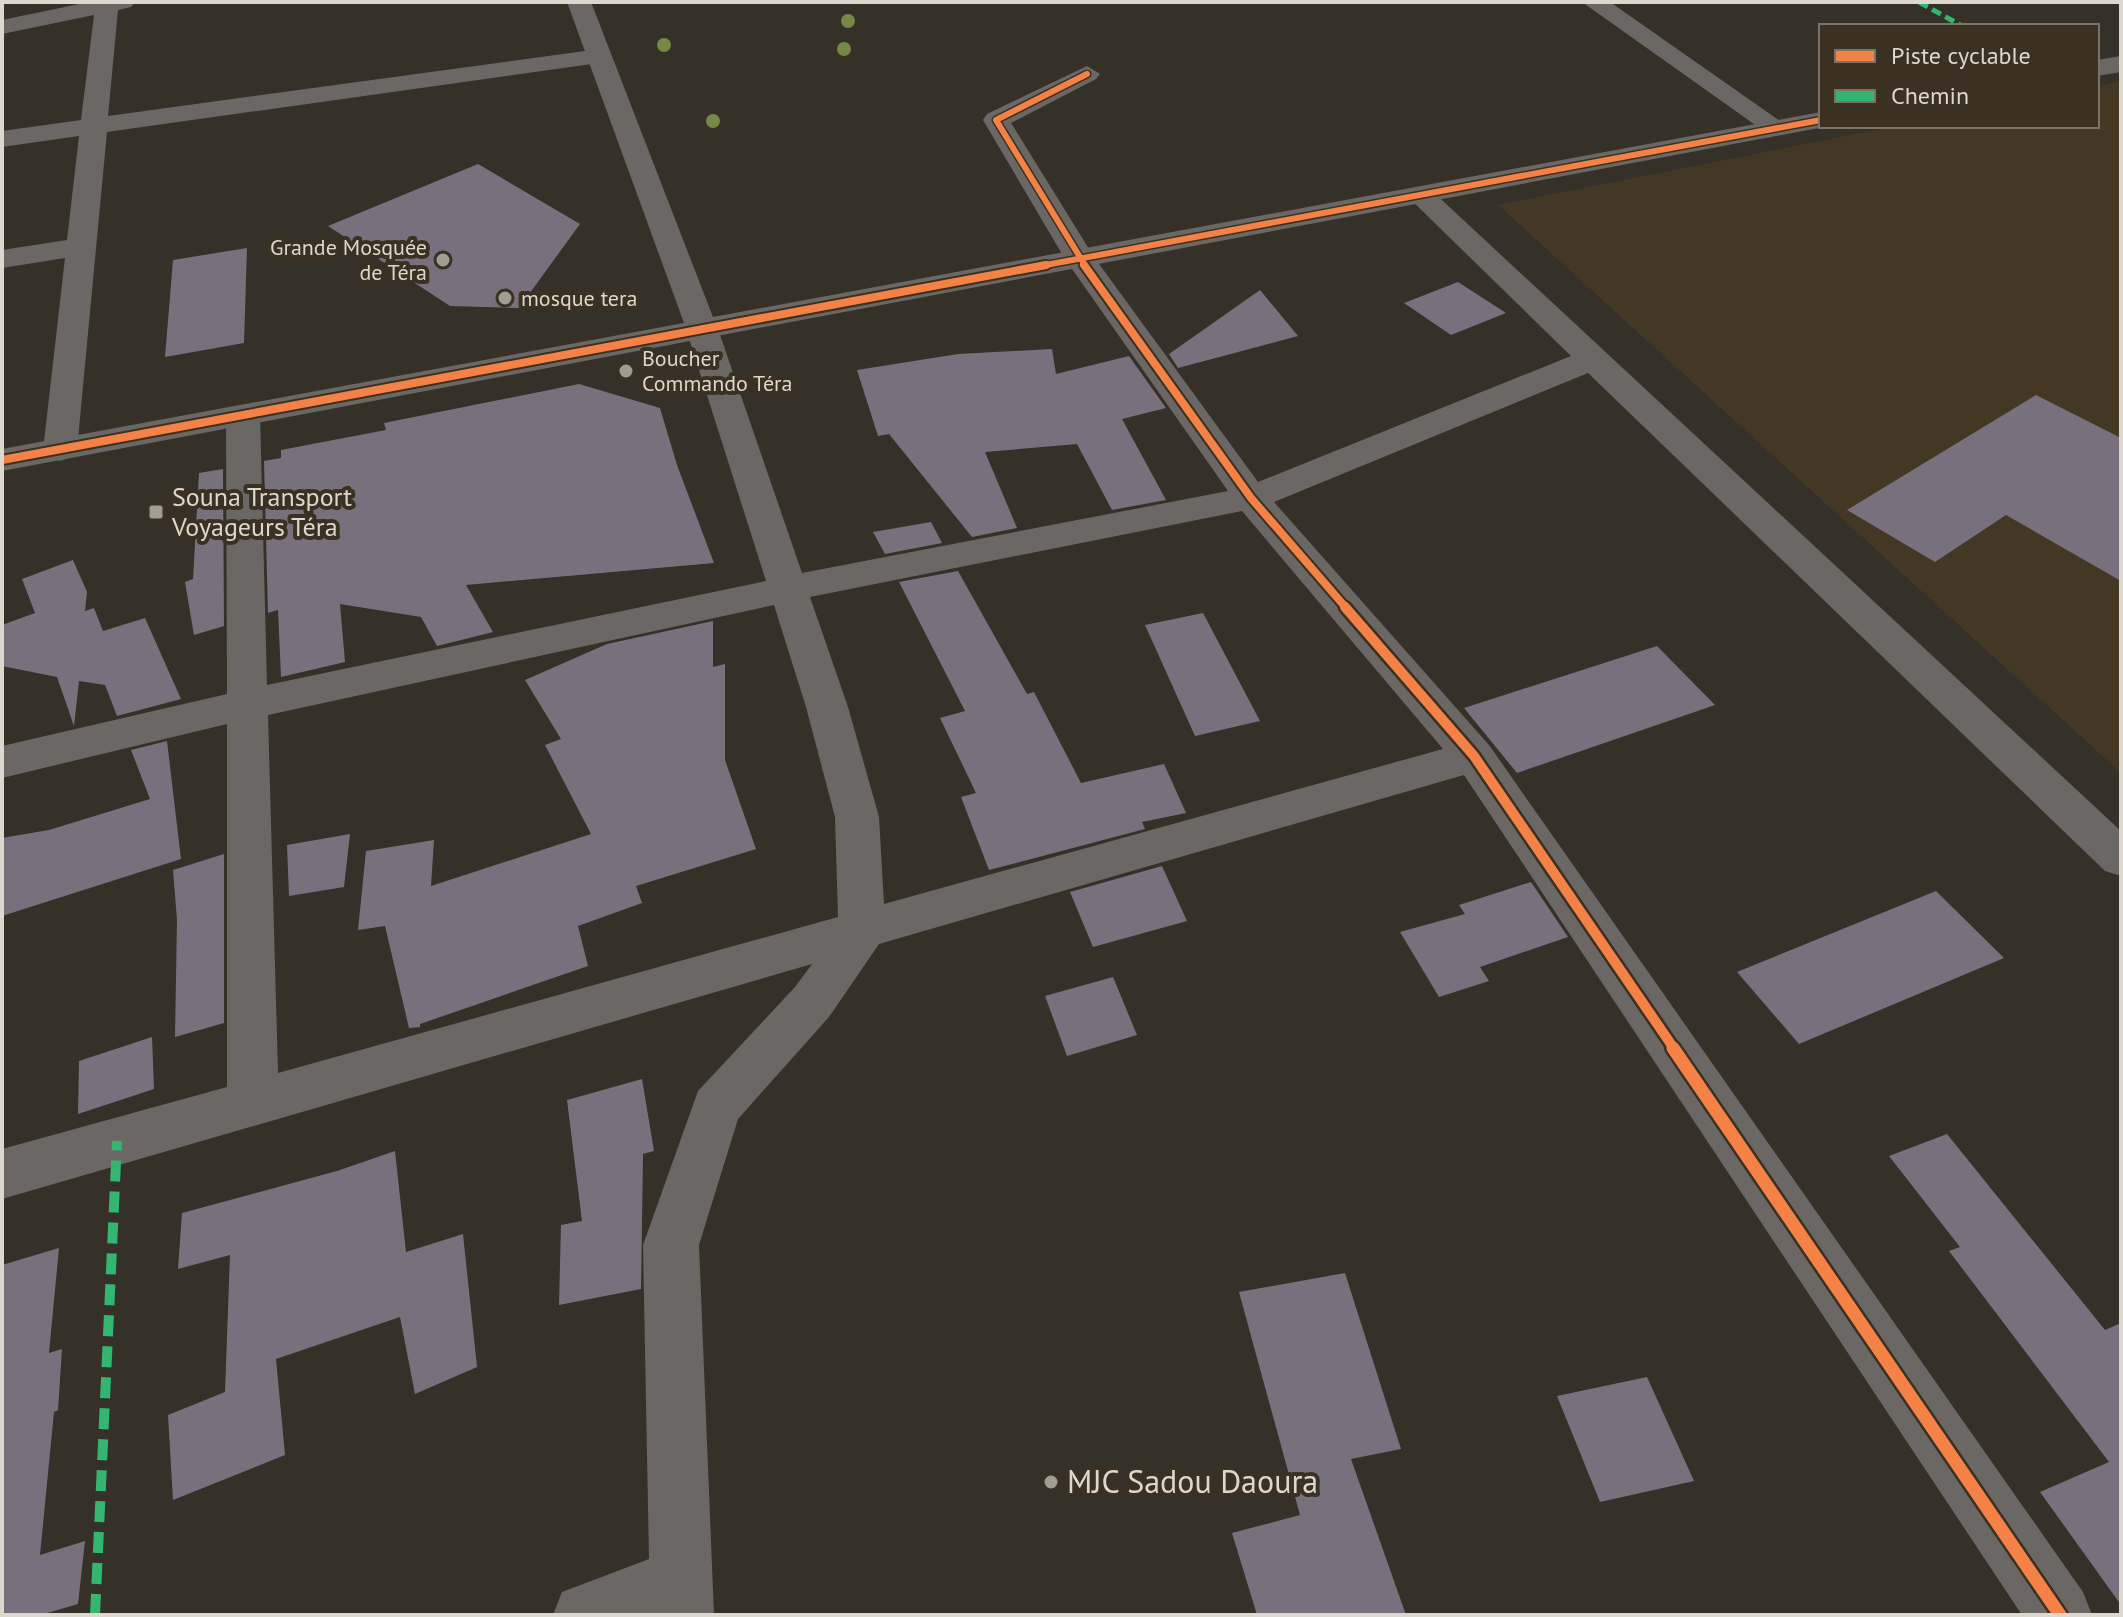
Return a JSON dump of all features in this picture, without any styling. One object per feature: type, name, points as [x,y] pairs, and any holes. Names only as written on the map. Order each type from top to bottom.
[{"type":"street","points":[[579,2],[702,329],[827,707],[857,817],[862,931],[812,1002],[716,1107],[671,1245],[682,1597],[585,1615]]},
{"type":"street","points":[[1594,2],[1777,128]]},
{"type":"street","points":[[2,27],[112,3],[94,127],[60,450]]},
{"type":"street","points":[[2,139],[599,56]]},
{"type":"street","points":[[2099,68],[2121,64]]},
{"type":"street","points":[[1087,74],[996,120],[1080,259],[1251,498],[1474,756],[2060,1615]]},
{"type":"street","points":[[2,460],[1819,120]]},
{"type":"street","points":[[1420,195],[2121,858]]},
{"type":"street","points":[[2,259],[82,247]]},
{"type":"street","points":[[2,762],[248,704],[787,589],[1251,498],[1593,359]]},
{"type":"street","points":[[243,415],[253,1103]]},
{"type":"street","points":[[2,1174],[1474,756]]},
{"type":"shaded area","points":[[2121,81],[2121,773],[1498,205],[1885,128],[2099,128],[2099,86]]},
{"type":"building","name":"Grande Mosquée de Téra","points":[[478,164],[580,224],[519,308],[450,306],[328,226]]},
{"type":"building","points":[[247,248],[244,343],[165,357],[173,260]]},
{"type":"building","points":[[1458,282],[1506,313],[1451,335],[1404,303]]},
{"type":"building","points":[[1260,290],[1298,336],[1178,368],[1169,354]]},
{"type":"building","points":[[1052,349],[1056,374],[1129,356],[1166,408],[1122,419],[1166,500],[1112,510],[1077,444],[985,452],[1017,528],[972,537],[889,434],[878,436],[857,370],[958,354]]},
{"type":"building","points":[[579,384],[660,408],[677,465],[714,563],[466,585],[493,632],[437,646],[421,617],[340,604],[345,662],[281,677],[278,610],[268,613],[264,461],[281,458],[281,450],[386,430],[384,423]]},
{"type":"building","points":[[2036,395],[2121,438],[2121,581],[2006,515],[1935,562],[1847,510]]},
{"type":"building","points":[[223,469],[224,626],[194,635],[185,582],[193,579],[199,473]]},
{"type":"building","points":[[931,522],[942,543],[885,554],[873,532]]},
{"type":"building","points":[[73,560],[87,592],[85,611],[94,608],[103,631],[145,618],[181,699],[117,716],[105,685],[79,681],[74,726],[57,677],[2,666],[2,625],[35,613],[22,579]]},
{"type":"building","points":[[958,571],[1027,694],[1034,692],[1081,783],[1164,764],[1186,813],[1142,822],[1145,829],[989,870],[961,797],[976,793],[940,718],[965,711],[899,582]]},
{"type":"building","points":[[1203,613],[1260,721],[1195,736],[1145,625]]},
{"type":"building","points":[[713,621],[713,667],[725,664],[725,760],[756,849],[636,886],[642,903],[578,926],[588,966],[420,1024],[420,1027],[409,1028],[385,926],[358,930],[366,851],[434,840],[431,886],[591,834],[545,745],[561,739],[525,680],[607,644]]},
{"type":"building","points":[[1657,646],[1715,705],[1517,773],[1464,708]]},
{"type":"building","points":[[167,741],[181,859],[2,916],[2,838],[49,830],[150,799],[131,750]]},
{"type":"building","points":[[350,834],[344,887],[289,896],[287,845]]},
{"type":"building","points":[[224,854],[224,1023],[175,1037],[177,920],[173,870]]},
{"type":"building","points":[[1162,866],[1187,921],[1093,947],[1070,892]]},
{"type":"building","points":[[1531,882],[1568,937],[1480,967],[1489,981],[1439,997],[1400,932],[1465,914],[1459,905]]},
{"type":"building","points":[[1936,891],[2004,958],[1799,1044],[1737,972]]},
{"type":"building","points":[[1113,977],[1137,1035],[1067,1056],[1045,996]]},
{"type":"building","points":[[152,1037],[154,1089],[78,1114],[79,1061]]},
{"type":"building","points":[[642,1079],[654,1151],[643,1154],[641,1289],[559,1305],[561,1225],[582,1221],[567,1100]]},
{"type":"building","points":[[1947,1134],[2105,1330],[2121,1323],[2121,1605],[2040,1492],[2109,1462],[1949,1251],[1960,1247],[1889,1156]]},
{"type":"building","points":[[395,1151],[406,1252],[463,1234],[477,1367],[415,1394],[400,1317],[276,1359],[285,1455],[173,1500],[168,1415],[225,1392],[230,1255],[178,1269],[182,1213],[337,1171]]},
{"type":"building","points":[[59,1248],[49,1353],[62,1349],[58,1410],[54,1412],[40,1555],[85,1541],[78,1604],[40,1615],[2,1615],[2,1265]]},
{"type":"building","points":[[1345,1273],[1401,1449],[1351,1459],[1406,1615],[1257,1615],[1232,1533],[1300,1515],[1239,1292]]},
{"type":"building","points":[[1647,1377],[1694,1481],[1600,1502],[1557,1396]]},
{"type":"marked path","points":[[1919,2],[1958,24]]},
{"type":"marked path","points":[[95,1615],[117,1141]]},
{"type":"cycle path","points":[[1087,74],[996,120],[1080,259],[1251,498],[1474,756],[2060,1615]]},
{"type":"cycle path","points":[[2,460],[1819,120]]},
{"type":"place","name":"Grande Mosquée de Téra","points":[[443,260]]},
{"type":"place","name":"mosque tera","points":[[505,298]]},
{"type":"place","name":"Boucher Commando Téra","points":[[626,371]]},
{"type":"place","name":"Souna Transport Voyageurs Téra","points":[[156,512]]},
{"type":"place","name":"MJC Sadou Daoura","points":[[1051,1482]]}]
